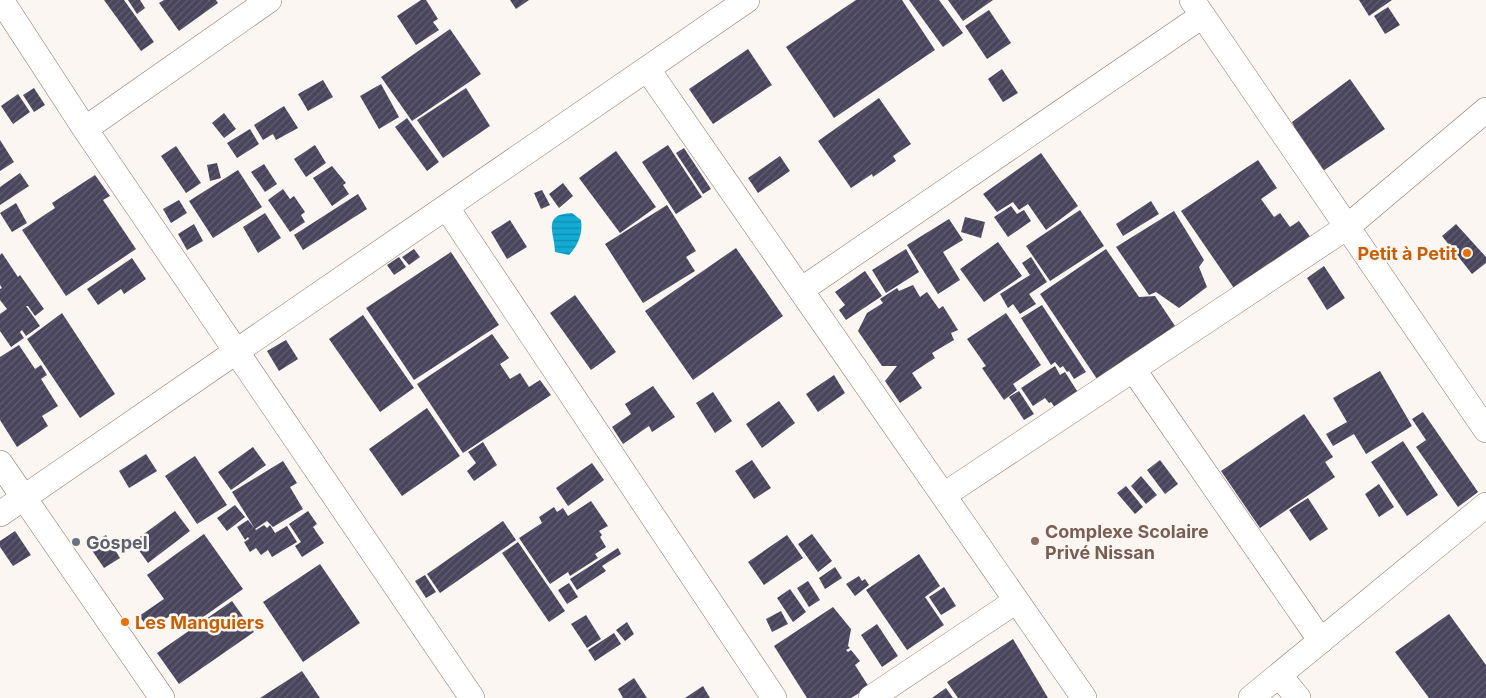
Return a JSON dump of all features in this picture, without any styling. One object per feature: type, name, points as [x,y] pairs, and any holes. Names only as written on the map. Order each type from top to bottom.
[{"type":"street","points":[[1,0],[85,129],[472,698]]},
{"type":"street","points":[[85,129],[269,0]]},
{"type":"street","points":[[0,514],[648,70],[747,0]]},
{"type":"street","points":[[801,290],[1197,8],[1486,430]]},
{"type":"street","points":[[648,70],[1084,698]]},
{"type":"street","points":[[944,495],[1347,227],[1486,110]]},
{"type":"street","points":[[447,208],[774,698]]},
{"type":"street","points":[[1133,369],[1321,641]]},
{"type":"street","points":[[0,463],[162,698]]},
{"type":"street","points":[[1250,698],[1486,505]]},
{"type":"street","points":[[871,698],[1016,600]]},
{"type":"street","points":[[1279,675],[1298,698]]},
{"type":"water","points":[[572,213],[581,220],[581,230],[575,248],[569,255],[555,252],[552,232],[553,221],[562,214]]},
{"type":"building","points":[[104,0],[124,0],[154,42],[141,51]]},
{"type":"building","points":[[128,0],[140,0],[145,8],[137,14]]},
{"type":"building","points":[[164,0],[216,0],[218,3],[179,31],[159,3]]},
{"type":"building","points":[[421,0],[426,0],[438,19],[433,22],[439,30],[416,45],[397,16]]},
{"type":"building","points":[[510,0],[529,0],[516,9]]},
{"type":"building","points":[[856,0],[902,0],[935,50],[834,118],[786,47]]},
{"type":"building","points":[[909,0],[939,0],[963,33],[943,47]]},
{"type":"building","points":[[948,0],[993,0],[963,21]]},
{"type":"building","points":[[1359,0],[1392,0],[1369,16]]},
{"type":"building","points":[[1388,7],[1400,25],[1385,34],[1374,16]]},
{"type":"building","points":[[989,10],[1011,43],[987,59],[965,26]]},
{"type":"building","points":[[450,29],[481,74],[412,121],[381,77]]},
{"type":"building","points":[[748,49],[772,85],[713,124],[689,89]]},
{"type":"building","points":[[1002,69],[1018,93],[1003,102],[988,79]]},
{"type":"building","points":[[1350,79],[1385,129],[1317,175],[1292,122]]},
{"type":"building","points":[[323,80],[333,97],[308,111],[298,94]]},
{"type":"building","points":[[381,84],[399,117],[379,129],[360,96]]},
{"type":"building","points":[[34,88],[45,105],[34,112],[23,95]]},
{"type":"building","points":[[466,88],[490,126],[443,158],[417,120]]},
{"type":"building","points":[[18,94],[30,112],[13,124],[1,106]]},
{"type":"building","points":[[879,98],[911,144],[893,156],[896,161],[873,177],[872,174],[851,188],[818,141]]},
{"type":"building","points":[[284,106],[298,128],[276,140],[273,134],[263,140],[254,125]]},
{"type":"building","points":[[224,113],[236,129],[224,138],[212,123]]},
{"type":"building","points":[[407,118],[439,162],[427,171],[395,127]]},
{"type":"building","points":[[250,129],[259,144],[237,158],[227,143]]},
{"type":"building","points":[[0,140],[14,162],[0,171]]},
{"type":"building","points":[[315,145],[326,163],[306,177],[294,159]]},
{"type":"building","points":[[668,145],[702,197],[676,214],[642,162]]},
{"type":"building","points":[[176,146],[201,183],[186,193],[161,156]]},
{"type":"building","points":[[684,148],[711,189],[703,194],[676,153]]},
{"type":"building","points":[[616,151],[656,207],[620,233],[579,178]]},
{"type":"building","points":[[1041,153],[1078,206],[1046,230],[1028,204],[1019,210],[1013,202],[997,212],[983,194]]},
{"type":"building","points":[[780,156],[790,171],[758,193],[748,178]]},
{"type":"building","points":[[1258,160],[1277,188],[1261,199],[1274,217],[1280,213],[1290,227],[1299,221],[1314,242],[1238,294],[1181,211]]},
{"type":"building","points":[[217,163],[221,178],[210,181],[207,165]]},
{"type":"building","points":[[264,164],[277,184],[265,192],[251,172]]},
{"type":"building","points":[[332,166],[346,183],[343,185],[349,194],[332,206],[313,178]]},
{"type":"building","points":[[238,170],[262,207],[213,238],[189,201]]},
{"type":"building","points":[[20,173],[29,186],[0,205],[0,187]]},
{"type":"building","points":[[95,175],[110,196],[103,200],[136,249],[66,296],[22,230],[55,208],[52,203]]},
{"type":"building","points":[[563,183],[573,196],[559,208],[549,194]]},
{"type":"building","points":[[283,189],[290,199],[294,196],[305,212],[301,215],[305,222],[290,232],[268,200]]},
{"type":"building","points":[[542,190],[550,205],[541,209],[534,193]]},
{"type":"building","points":[[358,194],[367,209],[303,250],[294,235]]},
{"type":"building","points":[[179,200],[187,213],[171,223],[163,209]]},
{"type":"building","points":[[1151,201],[1159,214],[1123,236],[1116,224]]},
{"type":"building","points":[[16,203],[27,223],[12,232],[0,213]]},
{"type":"building","points":[[667,205],[696,251],[686,257],[695,271],[643,303],[605,244]]},
{"type":"building","points":[[1011,206],[1017,214],[1024,210],[1031,221],[1008,237],[994,217]]},
{"type":"building","points":[[1080,210],[1104,246],[1050,281],[1026,246]]},
{"type":"building","points":[[1174,211],[1204,260],[1199,267],[1207,287],[1179,308],[1156,292],[1149,295],[1116,247]]},
{"type":"building","points":[[265,213],[281,238],[258,253],[243,227]]},
{"type":"building","points":[[965,217],[985,222],[981,238],[961,232]]},
{"type":"building","points":[[949,219],[963,240],[943,252],[960,280],[938,294],[907,245]]},
{"type":"building","points":[[510,220],[527,247],[507,259],[491,232]]},
{"type":"building","points":[[194,224],[203,241],[187,250],[178,234]]},
{"type":"building","points":[[1456,224],[1486,257],[1486,263],[1472,274],[1442,236]]},
{"type":"building","points":[[998,242],[1022,276],[984,302],[960,269]]},
{"type":"building","points":[[736,248],[783,316],[693,380],[645,311]]},
{"type":"building","points":[[414,249],[420,257],[409,265],[402,257]]},
{"type":"building","points":[[906,249],[919,272],[886,293],[872,270]]},
{"type":"building","points":[[1106,249],[1139,297],[1155,296],[1175,326],[1097,379],[1040,294]]},
{"type":"building","points":[[451,252],[499,325],[414,380],[366,308]]},
{"type":"building","points":[[2,253],[18,277],[20,275],[44,309],[35,316],[26,306],[40,326],[26,336],[22,330],[20,332],[24,338],[11,347],[0,331],[0,314],[7,309],[0,300],[0,289],[2,288],[0,285],[0,255]]},
{"type":"building","points":[[399,257],[406,267],[394,275],[387,265]]},
{"type":"building","points":[[1031,257],[1047,282],[1029,294],[1036,304],[1020,314],[1013,304],[1008,308],[1000,294],[1030,275],[1022,263]]},
{"type":"building","points":[[132,258],[146,279],[124,294],[121,289],[98,305],[87,289]]},
{"type":"building","points":[[1324,266],[1345,298],[1327,310],[1307,278]]},
{"type":"building","points":[[865,271],[882,296],[846,320],[839,310],[845,305],[835,292]]},
{"type":"building","points":[[913,285],[920,297],[927,292],[939,309],[943,306],[958,330],[951,333],[954,340],[932,353],[935,358],[912,373],[922,388],[900,403],[885,381],[897,366],[882,366],[858,331],[867,313],[883,303],[880,299],[897,288],[899,291]]},
{"type":"building","points":[[575,295],[616,352],[591,370],[550,313]]},
{"type":"building","points":[[1042,305],[1086,372],[1074,379],[1063,366],[1060,368],[1055,362],[1051,365],[1021,318]]},
{"type":"building","points":[[62,313],[115,394],[80,418],[27,339]]},
{"type":"building","points":[[1006,313],[1041,365],[1013,384],[1017,390],[1004,400],[982,368],[986,366],[967,339]]},
{"type":"building","points":[[363,315],[414,388],[380,412],[329,339]]},
{"type":"building","points":[[492,334],[509,358],[500,364],[510,379],[520,373],[529,387],[540,380],[551,395],[463,453],[417,384]]},
{"type":"building","points":[[286,340],[298,359],[279,371],[267,351]]},
{"type":"building","points":[[19,345],[35,369],[41,365],[47,375],[41,379],[58,406],[42,416],[48,426],[17,447],[0,420],[0,357]]},
{"type":"building","points":[[1055,366],[1060,375],[1065,372],[1079,394],[1056,409],[1045,398],[1033,406],[1021,388]]},
{"type":"building","points":[[1380,371],[1412,426],[1366,454],[1354,434],[1333,446],[1326,434],[1347,422],[1333,398]]},
{"type":"building","points":[[834,375],[845,393],[818,412],[806,394]]},
{"type":"building","points":[[653,386],[675,417],[652,432],[649,426],[623,444],[612,427],[631,414],[625,404]]},
{"type":"building","points":[[1019,391],[1034,414],[1024,420],[1009,397]]},
{"type":"building","points":[[713,392],[732,421],[715,433],[696,403]]},
{"type":"building","points":[[779,401],[795,423],[762,448],[746,424]]},
{"type":"building","points":[[427,408],[460,456],[402,496],[369,449]]},
{"type":"building","points":[[1423,412],[1478,492],[1458,507],[1416,447],[1426,440],[1412,419]]},
{"type":"building","points":[[1304,414],[1333,457],[1325,462],[1335,477],[1260,528],[1221,471]]},
{"type":"building","points":[[1403,441],[1438,495],[1407,516],[1371,462]]},
{"type":"building","points":[[483,442],[497,465],[474,481],[467,471],[476,463],[468,452]]},
{"type":"building","points":[[253,447],[266,465],[231,490],[218,472]]},
{"type":"building","points":[[146,454],[157,471],[129,488],[119,471]]},
{"type":"building","points":[[195,456],[227,505],[197,524],[165,476]]},
{"type":"building","points":[[752,460],[771,488],[754,499],[735,471]]},
{"type":"building","points":[[1160,460],[1178,484],[1165,494],[1147,470]]},
{"type":"building","points":[[283,461],[297,483],[290,487],[303,509],[273,527],[267,521],[255,529],[232,492]]},
{"type":"building","points":[[592,463],[604,480],[568,506],[556,488]]},
{"type":"building","points":[[1141,476],[1157,495],[1146,504],[1131,486]]},
{"type":"building","points":[[1379,484],[1394,507],[1379,517],[1365,494]]},
{"type":"building","points":[[1126,486],[1143,507],[1135,514],[1117,493]]},
{"type":"building","points":[[1308,498],[1328,529],[1310,541],[1289,510]]},
{"type":"building","points":[[591,501],[608,526],[599,531],[606,547],[595,554],[598,558],[570,576],[568,572],[550,584],[519,538],[542,523],[539,517],[554,507],[557,512],[563,508],[568,516]]},
{"type":"building","points":[[235,505],[245,517],[227,531],[217,518]]},
{"type":"building","points":[[175,511],[190,531],[148,563],[133,542]]},
{"type":"building","points":[[308,511],[317,524],[313,527],[324,543],[302,557],[295,546],[301,542],[289,524]]},
{"type":"building","points":[[248,520],[256,530],[264,525],[267,528],[270,525],[275,533],[287,526],[297,542],[272,557],[268,550],[261,555],[256,548],[250,552],[244,542],[249,539],[248,537],[245,540],[237,527]]},
{"type":"building","points":[[503,521],[516,540],[440,593],[427,574]]},
{"type":"building","points":[[15,531],[31,555],[13,566],[0,547],[0,541]]},
{"type":"building","points":[[204,534],[243,589],[186,629],[174,613],[150,630],[139,616],[164,599],[147,575]]},
{"type":"building","points":[[812,534],[832,561],[818,572],[798,544]]},
{"type":"building","points":[[106,535],[120,558],[104,568],[89,546]]},
{"type":"building","points":[[787,535],[803,558],[764,585],[748,562]]},
{"type":"building","points":[[518,542],[565,611],[549,622],[502,553]]},
{"type":"building","points":[[618,548],[621,554],[602,566],[606,571],[577,590],[570,579]]},
{"type":"building","points":[[919,554],[940,586],[925,597],[944,625],[907,650],[866,590]]},
{"type":"building","points":[[320,564],[360,623],[303,662],[263,602]]},
{"type":"building","points":[[835,567],[842,578],[825,589],[819,578]]},
{"type":"building","points":[[425,575],[436,592],[426,598],[415,581]]},
{"type":"building","points":[[859,576],[862,581],[865,579],[869,585],[855,596],[846,584]]},
{"type":"building","points":[[808,581],[820,600],[809,607],[797,588]]},
{"type":"building","points":[[569,583],[578,597],[567,604],[558,590]]},
{"type":"building","points":[[944,587],[956,606],[941,615],[929,597]]},
{"type":"building","points":[[790,589],[806,612],[793,622],[777,598]]},
{"type":"building","points":[[232,601],[254,632],[179,684],[157,653]]},
{"type":"building","points":[[833,607],[851,629],[848,646],[850,648],[846,650],[848,652],[851,650],[860,661],[855,665],[869,687],[851,698],[807,698],[774,646]]},
{"type":"building","points":[[781,611],[788,624],[772,632],[766,619]]},
{"type":"building","points":[[1449,614],[1486,665],[1486,698],[1429,698],[1395,652]]},
{"type":"building","points":[[586,615],[601,639],[587,648],[571,624]]},
{"type":"building","points":[[627,622],[634,634],[625,641],[616,630]]},
{"type":"building","points":[[877,624],[898,656],[882,667],[861,635]]},
{"type":"building","points":[[614,633],[621,644],[595,661],[588,650]]},
{"type":"building","points":[[1013,639],[1048,698],[958,698],[947,682]]},
{"type":"building","points":[[302,671],[320,698],[260,698]]},
{"type":"building","points":[[634,678],[647,698],[623,698],[618,689]]},
{"type":"building","points":[[703,686],[710,698],[685,698]]},
{"type":"building","points":[[946,688],[953,698],[932,698]]},
{"type":"place","name":"Petit à Petit","points":[[1467,253]]},
{"type":"place","name":"Complexe Scolaire Privé Nissan","points":[[1035,541]]},
{"type":"place","name":"Gospel","points":[[76,542]]},
{"type":"place","name":"Les Manguiers","points":[[125,622]]}]
